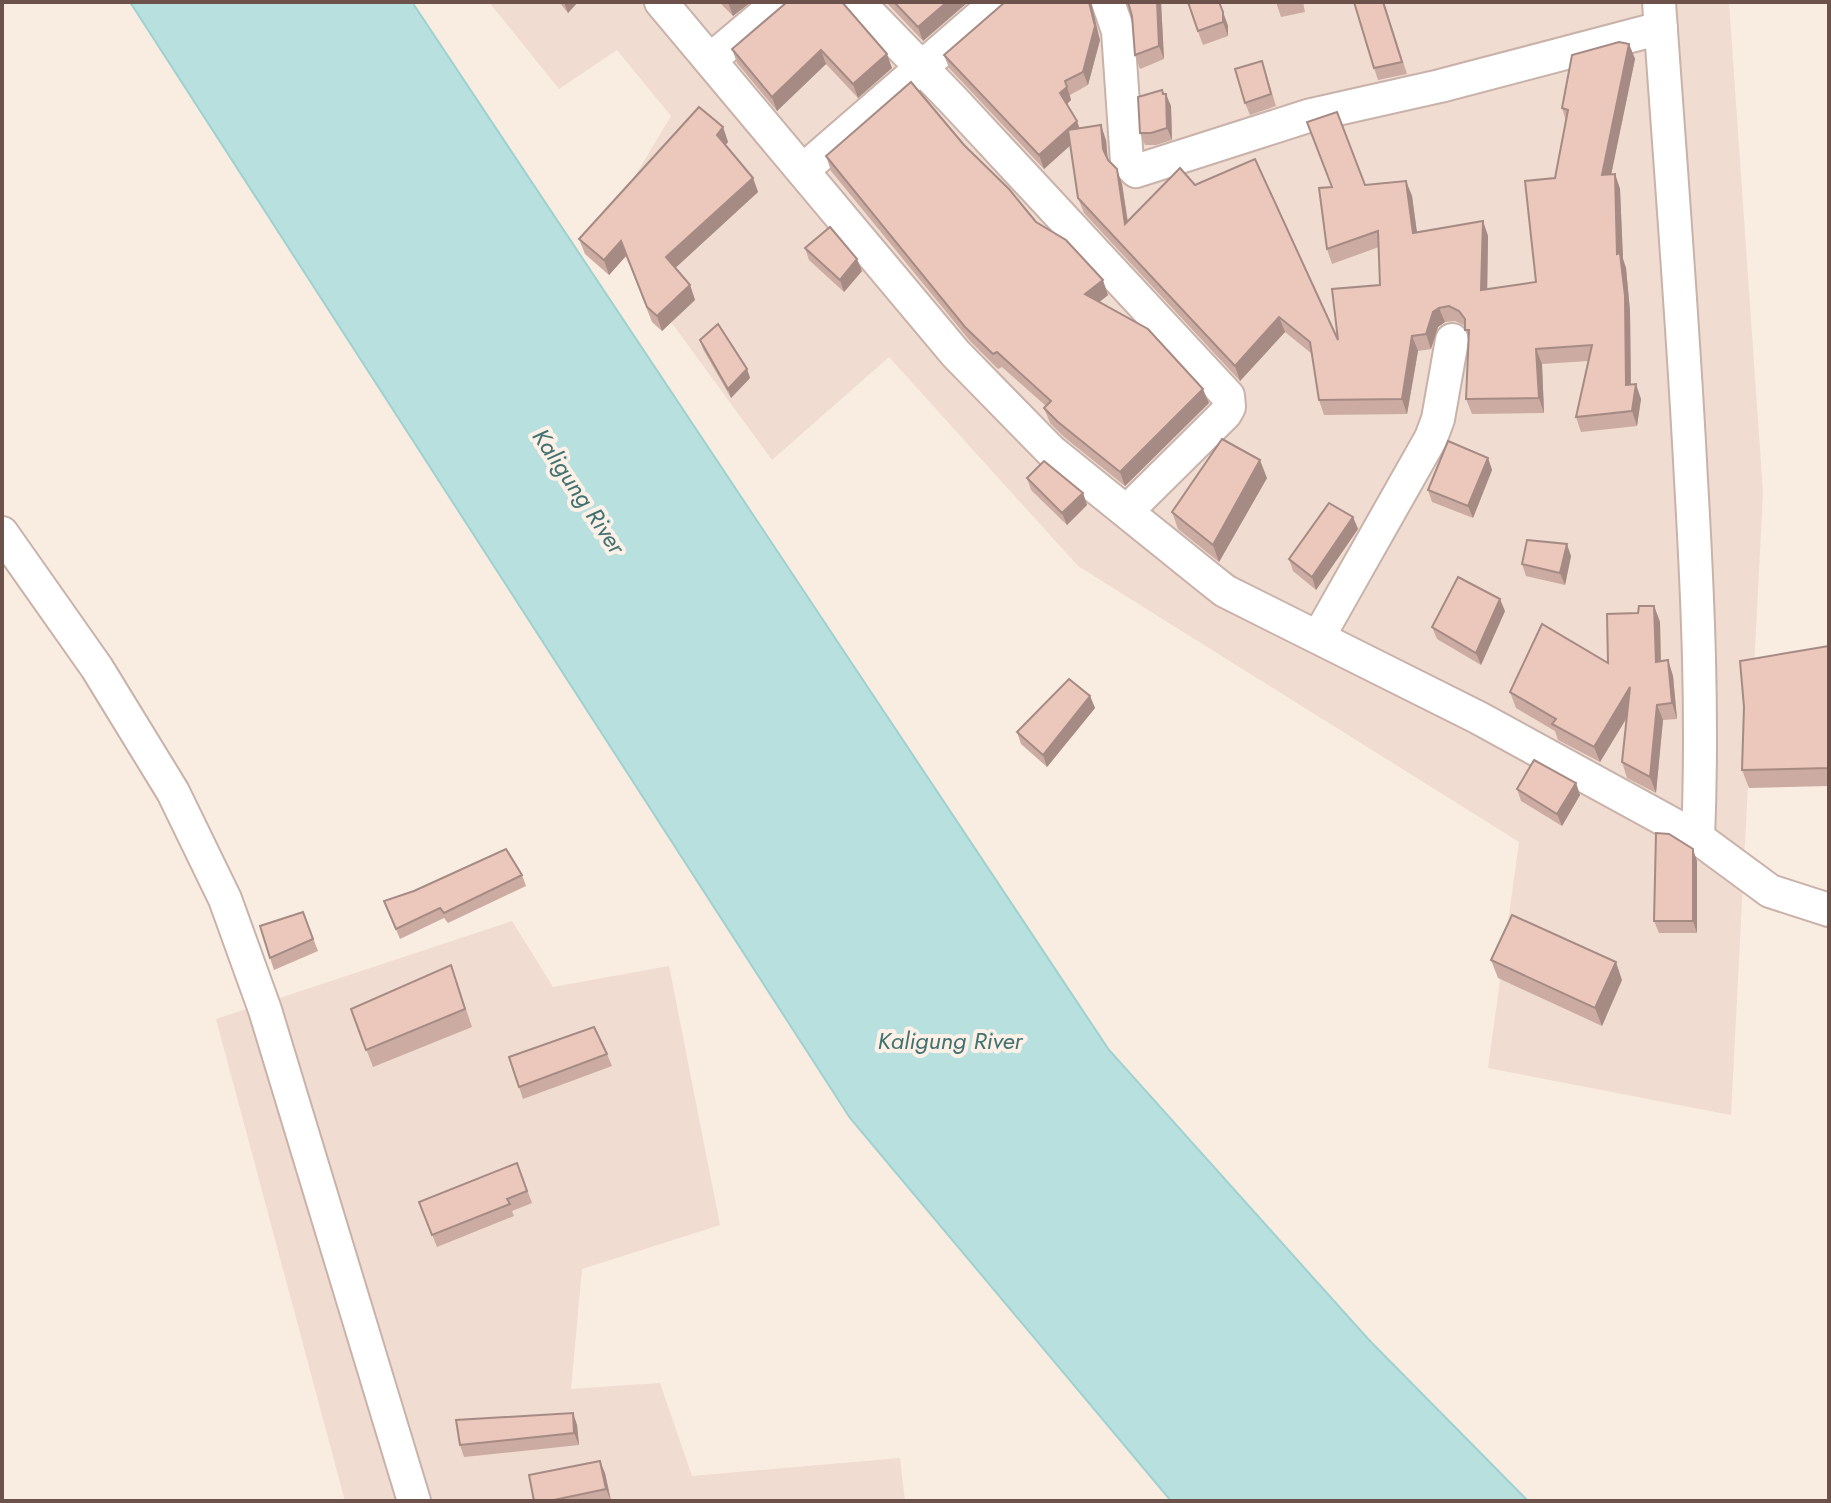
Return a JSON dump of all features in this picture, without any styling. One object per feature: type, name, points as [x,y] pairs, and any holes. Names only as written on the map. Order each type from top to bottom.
[{"type":"street","points":[[661,2],[956,354],[1051,451],[1225,591],[1477,717],[1705,844],[1770,891],[1829,910]]},
{"type":"street","points":[[710,60],[779,2]]},
{"type":"street","points":[[858,2],[1228,396],[1229,407],[1225,414],[1127,511]]},
{"type":"street","points":[[803,170],[997,2]]},
{"type":"street","points":[[1108,2],[1118,31],[1127,162],[1136,171],[1311,115],[1440,86],[1660,15],[1700,632],[1705,844]]},
{"type":"street","points":[[1319,636],[1431,438],[1438,419],[1452,340]]},
{"type":"street","points":[[2,533],[97,668],[165,779],[225,899],[265,1010],[414,1501]]},
{"type":"shaded area","points":[[489,2],[1729,2],[1763,493],[1731,1115],[1488,1068],[1519,842],[1078,566],[889,357],[772,460],[603,229],[671,116],[617,50],[559,89]]},
{"type":"shaded area","points":[[512,921],[553,987],[669,966],[720,1225],[582,1269],[571,1389],[660,1383],[692,1476],[900,1458],[905,1501],[345,1501],[216,1019]]},
{"type":"water","name":"Kaligung River","points":[[130,2],[412,2],[1109,1050],[1369,1340],[1528,1501],[1171,1501],[850,1118]]},
{"type":"building","points":[[787,2],[842,2],[887,54],[853,84],[821,50],[772,97],[732,49]]},
{"type":"building","points":[[894,2],[947,2],[918,27]]},
{"type":"building","points":[[1005,2],[1089,2],[1095,26],[1083,72],[1065,81],[1067,87],[1060,93],[1077,121],[1039,155],[944,55]]},
{"type":"building","points":[[1128,2],[1157,2],[1159,46],[1135,55]]},
{"type":"building","points":[[1188,2],[1219,2],[1223,22],[1198,31]]},
{"type":"building","points":[[1354,2],[1383,2],[1402,62],[1374,68]]},
{"type":"building","points":[[1619,42],[1629,44],[1602,175],[1615,174],[1617,254],[1620,253],[1625,296],[1626,385],[1636,384],[1632,411],[1576,417],[1592,345],[1536,349],[1539,398],[1466,399],[1469,330],[1465,330],[1465,319],[1459,311],[1449,306],[1433,312],[1426,334],[1412,336],[1402,399],[1319,400],[1310,342],[1279,317],[1235,366],[1078,198],[1068,130],[1101,125],[1103,149],[1117,169],[1125,224],[1180,168],[1195,185],[1255,159],[1338,340],[1332,289],[1380,285],[1378,231],[1327,249],[1319,188],[1332,187],[1307,122],[1337,112],[1365,185],[1406,181],[1413,233],[1483,221],[1481,290],[1536,282],[1525,181],[1555,178],[1568,110],[1562,108],[1572,55]]},
{"type":"building","points":[[1262,61],[1271,94],[1245,103],[1235,69]]},
{"type":"building","points":[[911,82],[964,145],[1009,189],[1036,222],[1066,240],[1103,280],[1085,294],[1148,329],[1203,389],[1120,472],[1058,422],[1044,408],[1051,401],[965,327],[826,156]]},
{"type":"building","points":[[1162,90],[1166,94],[1167,128],[1140,133],[1138,97]]},
{"type":"building","points":[[699,107],[723,127],[717,135],[753,178],[666,257],[690,285],[657,316],[647,307],[621,241],[604,260],[579,239]]},
{"type":"building","points":[[830,227],[857,259],[840,280],[805,248]]},
{"type":"building","points":[[718,324],[747,369],[728,389],[700,340]]},
{"type":"building","points":[[1222,439],[1260,460],[1213,545],[1172,512]]},
{"type":"building","points":[[1448,441],[1488,458],[1468,506],[1428,490]]},
{"type":"building","points":[[1044,461],[1083,493],[1062,513],[1027,478]]},
{"type":"building","points":[[1329,503],[1353,517],[1312,577],[1289,559]]},
{"type":"building","points":[[1527,540],[1567,544],[1560,573],[1522,564]]},
{"type":"building","points":[[1458,577],[1500,599],[1476,653],[1432,627]]},
{"type":"building","points":[[1639,606],[1654,606],[1656,662],[1668,660],[1672,703],[1657,705],[1650,777],[1622,762],[1630,687],[1594,747],[1552,724],[1556,719],[1510,692],[1542,624],[1608,663],[1607,614],[1638,613]]},
{"type":"building","points":[[1829,646],[1829,768],[1742,770],[1744,707],[1740,661]]},
{"type":"building","points":[[1069,679],[1090,696],[1043,755],[1017,732]]},
{"type":"building","points":[[1534,760],[1576,783],[1557,814],[1517,789]]},
{"type":"building","points":[[1656,833],[1669,834],[1693,849],[1693,921],[1654,921]]},
{"type":"building","points":[[506,849],[522,875],[444,913],[440,908],[396,929],[384,901],[414,891]]},
{"type":"building","points":[[303,912],[313,939],[270,958],[260,926]]},
{"type":"building","points":[[1512,915],[1616,962],[1595,1008],[1491,960]]},
{"type":"building","points":[[451,965],[465,1009],[366,1050],[351,1009]]},
{"type":"building","points":[[594,1027],[607,1054],[519,1087],[509,1057]]},
{"type":"building","points":[[517,1163],[527,1191],[507,1199],[510,1204],[432,1235],[419,1202]]},
{"type":"building","points":[[573,1413],[574,1433],[460,1445],[456,1420]]},
{"type":"building","points":[[600,1461],[606,1489],[549,1501],[534,1501],[529,1475]]}]
